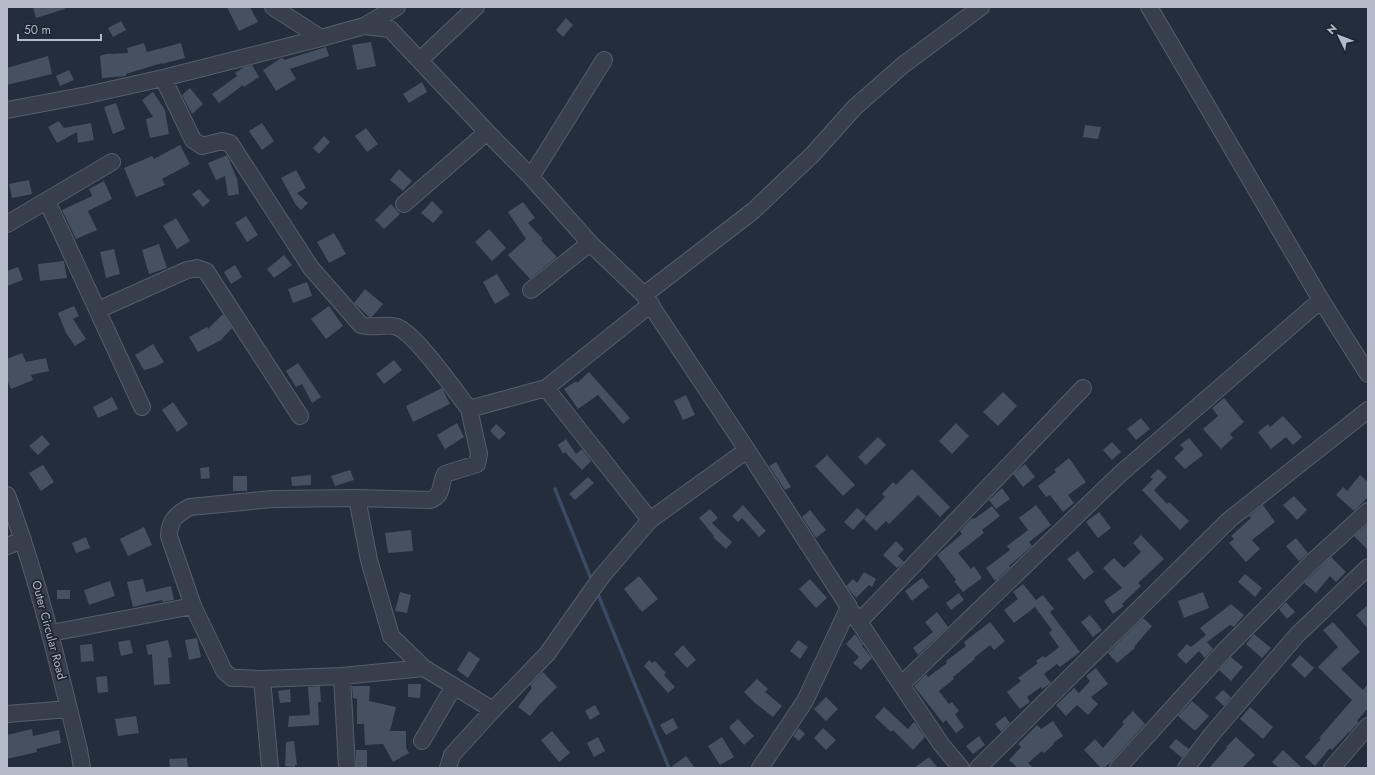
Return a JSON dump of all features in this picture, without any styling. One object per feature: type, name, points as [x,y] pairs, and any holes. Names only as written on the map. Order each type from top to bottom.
[{"type":"street","points":[[273,7],[321,38]]},
{"type":"street","points":[[7,110],[87,95],[163,78],[321,38],[364,26],[397,7]]},
{"type":"street","points":[[420,60],[476,7]]},
{"type":"street","points":[[469,410],[546,388],[647,300],[753,212],[813,154],[854,107],[903,65],[980,7]]},
{"type":"street","points":[[1149,7],[1321,300],[1368,374]]},
{"type":"street","points":[[364,26],[390,29],[487,132],[532,177],[590,244],[647,300],[901,685],[941,744],[961,768]]},
{"type":"street","points":[[532,177],[604,60]]},
{"type":"street","points":[[163,78],[193,140],[202,146],[222,141],[230,143],[311,268],[361,324],[367,327],[397,326],[411,335],[469,410],[479,454],[477,464],[445,474],[440,492],[436,498],[430,500],[357,498],[273,499],[190,507],[180,512],[169,526],[169,536],[193,606],[224,671],[232,678],[262,679],[342,676],[424,668]]},
{"type":"street","points":[[404,204],[487,132]]},
{"type":"street","points":[[7,224],[112,162]]},
{"type":"street","points":[[47,201],[142,407]]},
{"type":"street","points":[[531,290],[590,244]]},
{"type":"street","points":[[98,310],[187,270],[197,268],[206,271],[300,416]]},
{"type":"street","points":[[901,685],[1120,474],[1321,300]]},
{"type":"street","points":[[546,388],[650,520]]},
{"type":"street","points":[[859,622],[1083,388]]},
{"type":"street","points":[[978,768],[1229,520],[1368,410]]},
{"type":"street","points":[[448,768],[452,755],[547,654],[602,576],[650,520],[747,450]]},
{"type":"street","name":"Outer Circular Road","points":[[7,495],[24,540],[51,633],[82,768]]},
{"type":"street","points":[[357,498],[369,560],[391,636],[424,668],[493,710]]},
{"type":"street","points":[[1118,768],[1225,650],[1311,563],[1368,510]]},
{"type":"street","points":[[7,546],[24,540]]},
{"type":"street","points":[[1186,768],[1212,734],[1298,635],[1368,567]]},
{"type":"street","points":[[51,633],[193,606]]},
{"type":"street","points":[[760,768],[805,701],[849,607]]},
{"type":"street","points":[[342,676],[347,768]]},
{"type":"street","points":[[262,679],[270,768]]},
{"type":"street","points":[[422,741],[454,686]]},
{"type":"street","points":[[7,714],[69,709]]},
{"type":"street","points":[[1332,768],[1368,726]]},
{"type":"building","points":[[33,7],[64,7],[65,9],[36,18]]},
{"type":"building","points":[[227,7],[250,7],[258,22],[239,31]]},
{"type":"building","points":[[566,18],[573,25],[563,37],[556,30]]},
{"type":"building","points":[[121,21],[126,30],[113,37],[108,28]]},
{"type":"building","points":[[371,42],[376,66],[357,70],[352,45]]},
{"type":"building","points":[[144,43],[147,52],[181,43],[185,58],[162,63],[126,74],[126,76],[102,78],[100,56],[106,54],[128,53],[127,48]]},
{"type":"building","points":[[326,47],[329,56],[290,69],[296,79],[276,91],[263,70],[281,58],[284,60]]},
{"type":"building","points":[[48,56],[52,74],[7,85],[7,68]]},
{"type":"building","points":[[252,65],[259,77],[244,87],[243,85],[219,103],[212,94],[237,76],[235,73],[244,67]]},
{"type":"building","points":[[69,70],[74,80],[60,86],[56,76]]},
{"type":"building","points":[[422,82],[427,92],[409,103],[403,94]]},
{"type":"building","points":[[190,88],[203,104],[192,114],[182,95]]},
{"type":"building","points":[[153,92],[165,110],[169,134],[150,138],[146,119],[153,117],[142,100]]},
{"type":"building","points":[[116,103],[125,129],[113,134],[104,107]]},
{"type":"building","points":[[59,121],[64,128],[91,123],[94,140],[78,143],[77,132],[57,143],[48,127]]},
{"type":"building","points":[[262,123],[274,141],[262,150],[249,131]]},
{"type":"building","points":[[1085,125],[1101,127],[1098,139],[1083,137]]},
{"type":"building","points":[[366,128],[378,144],[367,152],[355,136]]},
{"type":"building","points":[[324,136],[330,142],[319,154],[313,148]]},
{"type":"building","points":[[180,145],[190,164],[162,179],[165,185],[136,197],[124,168],[152,156],[154,159]]},
{"type":"building","points":[[227,155],[237,179],[239,194],[228,196],[225,176],[216,180],[208,163]]},
{"type":"building","points":[[399,169],[412,181],[403,191],[390,180]]},
{"type":"building","points":[[296,170],[306,188],[297,193],[308,203],[301,210],[296,205],[281,178]]},
{"type":"building","points":[[29,180],[32,194],[12,198],[9,184]]},
{"type":"building","points":[[104,181],[112,199],[88,211],[97,230],[76,239],[62,210],[92,196],[89,189]]},
{"type":"building","points":[[199,189],[210,201],[203,207],[192,194]]},
{"type":"building","points":[[432,201],[443,212],[433,223],[421,213]]},
{"type":"building","points":[[523,202],[535,218],[528,223],[557,257],[530,279],[508,255],[526,239],[508,212]]},
{"type":"building","points":[[391,204],[400,214],[384,229],[375,220]]},
{"type":"building","points":[[246,216],[258,235],[247,242],[235,223]]},
{"type":"building","points":[[176,218],[190,241],[177,249],[163,226]]},
{"type":"building","points":[[489,229],[506,248],[492,261],[475,242]]},
{"type":"building","points":[[334,233],[346,254],[329,263],[317,242]]},
{"type":"building","points":[[159,244],[167,268],[149,274],[142,250]]},
{"type":"building","points":[[114,249],[120,274],[106,278],[100,252]]},
{"type":"building","points":[[284,255],[292,265],[274,278],[267,269]]},
{"type":"building","points":[[64,261],[67,278],[40,281],[38,264]]},
{"type":"building","points":[[235,265],[242,277],[231,284],[224,272]]},
{"type":"building","points":[[18,267],[23,280],[7,286],[7,271]]},
{"type":"building","points":[[497,274],[510,295],[495,304],[483,282]]},
{"type":"building","points":[[307,282],[312,296],[293,303],[288,289]]},
{"type":"building","points":[[365,289],[383,304],[372,317],[369,317],[354,303]]},
{"type":"building","points":[[74,306],[79,316],[73,319],[86,339],[75,346],[66,333],[58,313]]},
{"type":"building","points":[[329,306],[343,326],[326,339],[311,319]]},
{"type":"building","points":[[223,314],[232,328],[221,340],[198,352],[189,337],[207,327],[208,329]]},
{"type":"building","points":[[153,344],[164,362],[155,367],[144,370],[135,355]]},
{"type":"building","points":[[22,353],[26,362],[46,358],[49,371],[31,375],[33,380],[11,389],[7,380],[7,359]]},
{"type":"building","points":[[394,360],[402,370],[384,384],[376,374]]},
{"type":"building","points":[[298,363],[321,397],[312,403],[302,384],[296,387],[286,371]]},
{"type":"building","points":[[589,372],[630,418],[623,424],[598,395],[578,409],[564,389],[576,381],[577,383]]},
{"type":"building","points":[[442,388],[450,404],[413,422],[406,406]]},
{"type":"building","points":[[1003,392],[1017,406],[998,426],[983,412]]},
{"type":"building","points":[[686,395],[695,415],[683,420],[674,401]]},
{"type":"building","points":[[112,397],[118,409],[98,418],[93,407]]},
{"type":"building","points":[[1224,398],[1244,422],[1230,434],[1233,438],[1221,449],[1203,429],[1218,416],[1212,408]]},
{"type":"building","points":[[173,402],[188,424],[177,432],[162,410]]},
{"type":"building","points":[[1283,416],[1302,437],[1293,445],[1286,437],[1271,449],[1258,432],[1268,424],[1270,427]]},
{"type":"building","points":[[1141,418],[1150,429],[1136,440],[1127,429]]},
{"type":"building","points":[[457,423],[464,437],[445,449],[437,435]]},
{"type":"building","points":[[956,423],[969,436],[952,454],[939,441]]},
{"type":"building","points":[[496,424],[506,433],[499,440],[490,431]]},
{"type":"building","points":[[42,435],[50,444],[38,455],[29,446]]},
{"type":"building","points":[[878,437],[886,445],[866,465],[858,457]]},
{"type":"building","points":[[1189,438],[1203,455],[1185,469],[1174,458],[1184,449],[1180,445]]},
{"type":"building","points":[[566,439],[576,454],[582,449],[591,461],[582,470],[565,452],[563,454],[558,445]]},
{"type":"building","points":[[1112,442],[1121,452],[1112,460],[1103,450]]},
{"type":"building","points":[[827,455],[855,485],[843,496],[815,466]]},
{"type":"building","points":[[1069,458],[1086,482],[1068,495],[1074,503],[1063,512],[1050,495],[1046,497],[1038,486],[1056,472],[1054,470]]},
{"type":"building","points":[[776,462],[791,487],[785,490],[769,466]]},
{"type":"building","points":[[1025,464],[1035,477],[1023,487],[1013,474]]},
{"type":"building","points":[[43,465],[54,482],[41,491],[29,473]]},
{"type":"building","points":[[209,467],[210,478],[201,479],[200,468]]},
{"type":"building","points":[[912,469],[950,507],[940,517],[918,495],[889,524],[886,521],[876,531],[864,519],[885,497],[882,494],[893,482],[896,485]]},
{"type":"building","points":[[1158,469],[1167,477],[1154,490],[1167,504],[1169,502],[1189,521],[1180,530],[1142,490],[1153,479],[1150,477]]},
{"type":"building","points":[[350,470],[354,480],[335,486],[331,476]]},
{"type":"building","points":[[311,475],[311,485],[292,486],[291,477]]},
{"type":"building","points":[[1360,475],[1368,482],[1368,497],[1354,511],[1336,495],[1343,487],[1347,491]]},
{"type":"building","points":[[233,476],[247,476],[247,491],[233,491]]},
{"type":"building","points":[[588,477],[594,483],[575,500],[569,494]]},
{"type":"building","points":[[1002,488],[1010,499],[996,509],[989,500]]},
{"type":"building","points":[[1294,496],[1307,510],[1297,520],[1283,505]]},
{"type":"building","points":[[743,505],[766,531],[759,537],[742,518],[738,522],[732,516]]},
{"type":"building","points":[[1036,505],[1051,525],[1029,542],[1032,546],[1009,566],[1010,567],[995,581],[986,568],[1010,550],[1007,546],[1028,530],[1019,518]]},
{"type":"building","points":[[1263,505],[1275,522],[1252,540],[1260,549],[1246,562],[1229,543],[1234,539],[1231,536],[1251,518],[1249,516]]},
{"type":"building","points":[[992,506],[1000,516],[982,530],[984,533],[958,553],[971,569],[974,566],[982,578],[963,592],[937,555],[962,534],[960,531],[970,520],[973,518],[974,519]]},
{"type":"building","points":[[857,508],[866,516],[853,530],[844,522]]},
{"type":"building","points":[[710,509],[718,518],[712,523],[732,542],[726,549],[713,537],[714,536],[699,518]]},
{"type":"building","points":[[810,510],[826,530],[816,538],[802,517]]},
{"type":"building","points":[[1099,512],[1111,528],[1098,538],[1086,522]]},
{"type":"building","points":[[1368,524],[1368,550],[1354,536]]},
{"type":"building","points":[[144,527],[152,545],[128,556],[120,539]]},
{"type":"building","points":[[411,530],[413,551],[388,553],[385,533]]},
{"type":"building","points":[[1141,535],[1164,559],[1138,583],[1141,586],[1122,604],[1124,606],[1113,614],[1104,601],[1122,588],[1103,568],[1114,558],[1124,568],[1141,552],[1133,543]]},
{"type":"building","points":[[86,537],[90,548],[76,553],[72,543]]},
{"type":"building","points":[[1296,538],[1308,553],[1299,561],[1286,546]]},
{"type":"building","points":[[896,541],[904,549],[898,556],[904,562],[897,568],[883,555]]},
{"type":"building","points":[[1078,551],[1094,572],[1084,580],[1067,559]]},
{"type":"building","points":[[1331,557],[1346,572],[1336,582],[1330,576],[1316,593],[1304,583]]},
{"type":"building","points":[[864,572],[876,579],[872,587],[869,585],[856,598],[846,586],[853,579],[857,583]]},
{"type":"building","points":[[1245,574],[1262,588],[1255,597],[1238,582]]},
{"type":"building","points":[[639,576],[658,599],[642,612],[624,589]]},
{"type":"building","points":[[922,578],[929,587],[912,601],[905,591]]},
{"type":"building","points":[[143,579],[146,592],[171,586],[174,600],[163,602],[162,600],[133,607],[127,582]]},
{"type":"building","points":[[810,579],[827,598],[816,608],[799,589]]},
{"type":"building","points":[[110,581],[115,596],[89,605],[84,590]]},
{"type":"building","points":[[1023,584],[1036,600],[1043,595],[1054,609],[1050,612],[1080,652],[1060,667],[1057,664],[1044,674],[1051,683],[1042,689],[1041,687],[1027,697],[1030,702],[1020,709],[1007,692],[1021,681],[1018,678],[1038,663],[1036,661],[1043,656],[1045,658],[1059,647],[1049,633],[1052,630],[1035,607],[1014,623],[1004,610],[1018,599],[1013,592]]},
{"type":"building","points":[[57,590],[70,590],[70,599],[57,599]]},
{"type":"building","points":[[400,592],[411,595],[407,613],[395,611]]},
{"type":"building","points":[[1203,592],[1209,608],[1184,618],[1178,601]]},
{"type":"building","points":[[959,593],[964,600],[951,610],[946,603]]},
{"type":"building","points":[[1286,602],[1295,612],[1287,619],[1279,609]]},
{"type":"building","points":[[1231,604],[1244,615],[1234,627],[1230,625],[1207,642],[1213,649],[1205,658],[1199,651],[1186,664],[1177,655],[1187,644],[1191,647],[1206,635],[1200,628]]},
{"type":"building","points":[[1368,605],[1368,629],[1356,615]]},
{"type":"building","points":[[937,612],[948,627],[918,655],[913,648],[933,632],[925,622]]},
{"type":"building","points":[[1090,615],[1102,630],[1093,637],[1081,622]]},
{"type":"building","points":[[1143,618],[1152,626],[1134,647],[1135,648],[1117,663],[1108,653]]},
{"type":"building","points":[[990,622],[1005,641],[994,650],[990,645],[939,691],[949,704],[952,702],[959,711],[955,714],[964,727],[956,733],[946,720],[943,723],[914,686],[926,674],[928,677],[947,663],[946,661],[966,646],[964,642]]},
{"type":"building","points":[[1333,622],[1360,652],[1341,669],[1363,690],[1368,684],[1368,708],[1350,732],[1332,750],[1330,748],[1315,766],[1305,757],[1321,739],[1319,738],[1352,700],[1318,667],[1338,647],[1323,630]]},
{"type":"building","points":[[855,634],[863,645],[862,646],[872,658],[861,670],[853,663],[859,657],[846,644]]},
{"type":"building","points":[[1254,634],[1271,648],[1262,658],[1246,644]]},
{"type":"building","points":[[197,638],[201,657],[189,660],[185,640]]},
{"type":"building","points":[[130,640],[133,653],[121,656],[118,642]]},
{"type":"building","points":[[168,640],[172,657],[168,658],[170,684],[154,685],[152,654],[148,655],[146,645]]},
{"type":"building","points":[[798,640],[808,647],[800,659],[790,651]]},
{"type":"building","points":[[92,644],[94,661],[81,662],[80,645]]},
{"type":"building","points":[[683,645],[696,660],[687,668],[674,654]]},
{"type":"building","points":[[469,651],[480,659],[468,678],[457,670]]},
{"type":"building","points":[[1300,655],[1314,668],[1305,678],[1291,665]]},
{"type":"building","points":[[1231,657],[1243,667],[1231,681],[1219,670]]},
{"type":"building","points":[[649,660],[652,663],[655,661],[666,673],[664,675],[675,687],[668,693],[644,666]]},
{"type":"building","points":[[1096,668],[1108,684],[1091,697],[1098,704],[1088,715],[1077,705],[1066,716],[1056,705],[1074,688],[1079,693],[1090,681],[1086,676]]},
{"type":"building","points":[[543,672],[557,687],[530,716],[518,707],[532,688],[530,685]]},
{"type":"building","points":[[107,676],[108,692],[98,693],[96,677]]},
{"type":"building","points":[[757,679],[768,689],[765,692],[782,706],[773,717],[744,692]]},
{"type":"building","points":[[408,684],[421,684],[420,698],[408,697]]},
{"type":"building","points":[[320,686],[321,702],[318,702],[319,725],[288,727],[289,716],[310,715],[308,687]]},
{"type":"building","points":[[352,686],[370,686],[369,701],[396,707],[390,731],[406,731],[406,748],[409,753],[393,762],[383,744],[365,745],[364,724],[357,724],[357,699],[353,698]]},
{"type":"building","points":[[290,689],[291,702],[280,703],[278,691]]},
{"type":"building","points":[[1223,690],[1231,697],[1224,706],[1215,698]]},
{"type":"building","points":[[826,697],[838,709],[826,721],[814,709]]},
{"type":"building","points":[[1192,701],[1209,716],[1195,731],[1178,716]]},
{"type":"building","points":[[595,705],[600,714],[590,720],[585,711]]},
{"type":"building","points":[[884,707],[908,729],[914,722],[925,737],[913,750],[893,730],[891,732],[875,717]]},
{"type":"building","points":[[1250,707],[1273,727],[1263,739],[1240,719]]},
{"type":"building","points":[[1133,711],[1145,724],[1111,762],[1104,768],[1101,768],[1084,750],[1095,739],[1103,748],[1124,724],[1122,722]]},
{"type":"building","points":[[136,716],[139,733],[118,736],[115,719]]},
{"type":"building","points":[[1005,716],[1010,723],[1001,732],[995,724]]},
{"type":"building","points":[[673,718],[678,728],[666,735],[660,725]]},
{"type":"building","points":[[738,719],[754,736],[744,745],[730,729],[730,726]]},
{"type":"building","points":[[1053,721],[1063,736],[1053,743],[1054,744],[1044,753],[1042,751],[1028,763],[1033,768],[1018,768],[1009,760],[1021,747],[1018,744],[1037,725],[1041,729]]},
{"type":"building","points":[[799,728],[805,734],[799,741],[793,736]]},
{"type":"building","points":[[823,728],[836,740],[826,750],[814,738]]},
{"type":"building","points":[[32,729],[33,736],[59,730],[61,743],[36,749],[37,752],[7,759],[7,735]]},
{"type":"building","points":[[552,731],[570,753],[559,762],[541,740]]},
{"type":"building","points":[[979,736],[985,745],[973,754],[966,746]]},
{"type":"building","points":[[598,737],[605,751],[594,757],[587,743]]},
{"type":"building","points":[[722,737],[734,757],[720,765],[708,746]]},
{"type":"building","points":[[1236,737],[1255,755],[1242,768],[1209,768],[1227,748],[1226,747]]},
{"type":"building","points":[[1176,739],[1189,749],[1182,758],[1169,747]]},
{"type":"building","points":[[294,741],[297,765],[295,765],[295,767],[285,766],[286,742]]},
{"type":"building","points":[[356,750],[367,750],[367,767],[356,767]]},
{"type":"building","points":[[1283,750],[1302,768],[1279,768],[1272,762]]},
{"type":"building","points":[[686,756],[695,768],[670,768]]},
{"type":"building","points":[[929,757],[938,768],[914,768]]},
{"type":"building","points":[[187,758],[188,768],[170,768],[169,759]]},
{"type":"waterway","points":[[555,489],[592,581]]},
{"type":"waterway","points":[[597,592],[669,768]]}]
